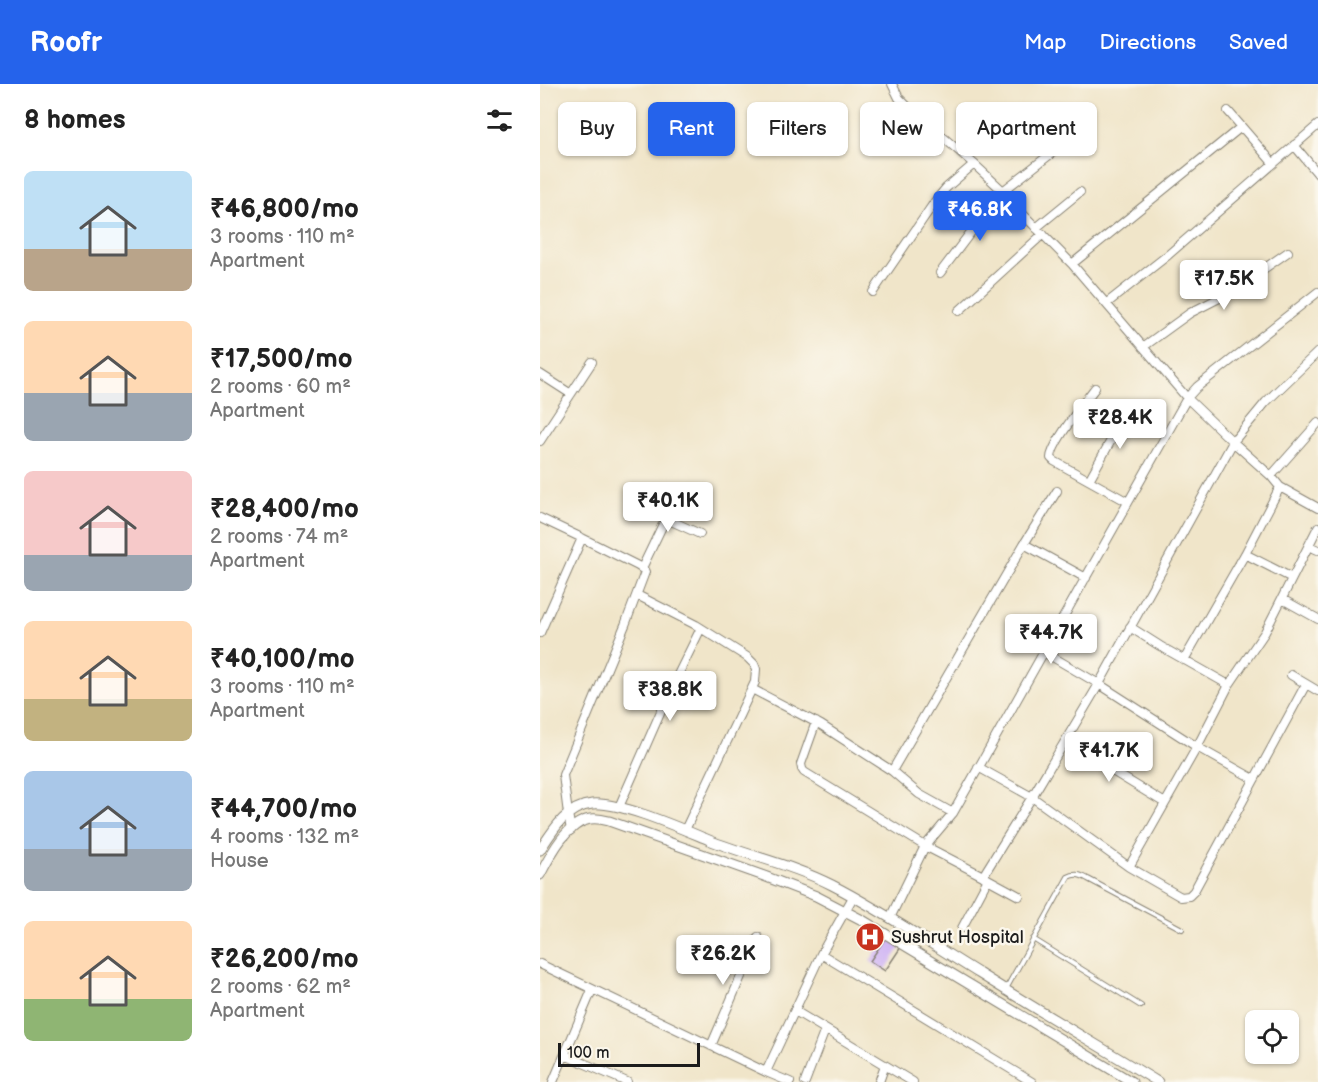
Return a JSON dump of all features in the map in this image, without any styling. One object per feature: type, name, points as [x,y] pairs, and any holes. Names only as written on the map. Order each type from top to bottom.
[{"type":"street","points":[[892,84],[899,98],[974,164],[1072,264],[1187,399],[1281,487],[1318,508]]},
{"type":"street","points":[[1228,111],[1273,163]]},
{"type":"street","points":[[1107,303],[1168,255],[1318,125]]},
{"type":"street","points":[[1072,264],[1241,127]]},
{"type":"street","points":[[1294,145],[1318,173]]},
{"type":"street","points":[[940,273],[974,228],[1005,195],[1049,156]]},
{"type":"street","points":[[873,292],[936,200],[946,188],[974,164]]},
{"type":"street","points":[[959,311],[1080,192]]},
{"type":"street","points":[[1143,347],[1190,313],[1229,293],[1288,252]]},
{"type":"street","points":[[890,918],[925,846],[953,813],[1187,399],[1197,387],[1318,292]]},
{"type":"street","points":[[962,928],[986,877],[1099,684],[1233,442],[1266,402],[1318,352]]},
{"type":"street","points":[[540,441],[592,362]]},
{"type":"street","points":[[540,374],[571,394]]},
{"type":"street","points":[[1095,388],[1067,426],[1051,455],[1054,461],[1128,502]]},
{"type":"street","points":[[1089,480],[1129,408]]},
{"type":"street","points":[[1270,476],[1318,423]]},
{"type":"street","points":[[1185,660],[1281,487]]},
{"type":"street","points":[[892,771],[1057,491]]},
{"type":"street","points":[[647,510],[700,534]]},
{"type":"street","points":[[540,518],[642,568],[645,572],[563,775],[571,830]]},
{"type":"street","points":[[642,568],[666,518]]},
{"type":"street","points":[[1129,867],[1197,747],[1229,685],[1259,641],[1318,526]]},
{"type":"street","points":[[540,633],[582,538]]},
{"type":"street","points":[[1024,544],[1086,578]]},
{"type":"street","points":[[1309,546],[1318,550]]},
{"type":"street","points":[[1245,554],[1292,578]]},
{"type":"street","points":[[637,595],[701,628],[747,657],[756,669],[752,689],[685,830]]},
{"type":"street","points":[[1282,599],[1318,619]]},
{"type":"street","points":[[1130,627],[1229,685]]},
{"type":"street","points":[[619,807],[669,693],[701,628]]},
{"type":"street","points":[[1044,652],[1099,684],[1197,747],[1254,779]]},
{"type":"street","points":[[1291,675],[1318,691]]},
{"type":"street","points":[[978,767],[1032,797],[1129,867],[1180,897],[1189,896],[1194,891],[1306,684]]},
{"type":"street","points":[[752,689],[816,722],[892,771],[920,794],[953,813]]},
{"type":"street","points":[[816,722],[801,764],[804,772],[925,846],[1019,896]]},
{"type":"street","points":[[1065,742],[1166,803]]},
{"type":"street","points":[[540,850],[550,834],[568,814],[592,804],[606,804],[778,863],[817,878],[890,918],[1158,1082]]},
{"type":"street","points":[[540,876],[553,850],[580,822],[597,818],[609,821],[816,896],[874,927],[1132,1082]]},
{"type":"street","points":[[766,1072],[821,954],[853,897]]},
{"type":"street","points":[[711,1046],[758,937]]},
{"type":"street","points":[[821,954],[1032,1082]]},
{"type":"street","points":[[540,964],[790,1082]]},
{"type":"street","points":[[553,1082],[592,990]]},
{"type":"street","points":[[795,1011],[913,1082]]},
{"type":"street","points":[[805,1082],[825,1030]]},
{"type":"street","points":[[565,1055],[627,1082]]},
{"type":"street","points":[[879,1082],[885,1065]]},
{"type":"lane","points":[[1005,990],[1068,877],[1073,874],[1088,879],[1182,929]]},
{"type":"lane","points":[[1033,939],[1141,1006]]},
{"type":"building","points":[[866,931],[878,939],[874,945],[862,937]]},
{"type":"building","points":[[886,937],[901,947],[885,971],[870,961]]},
{"type":"place","name":"Sushrut Hospital","points":[[870,937]]}]
